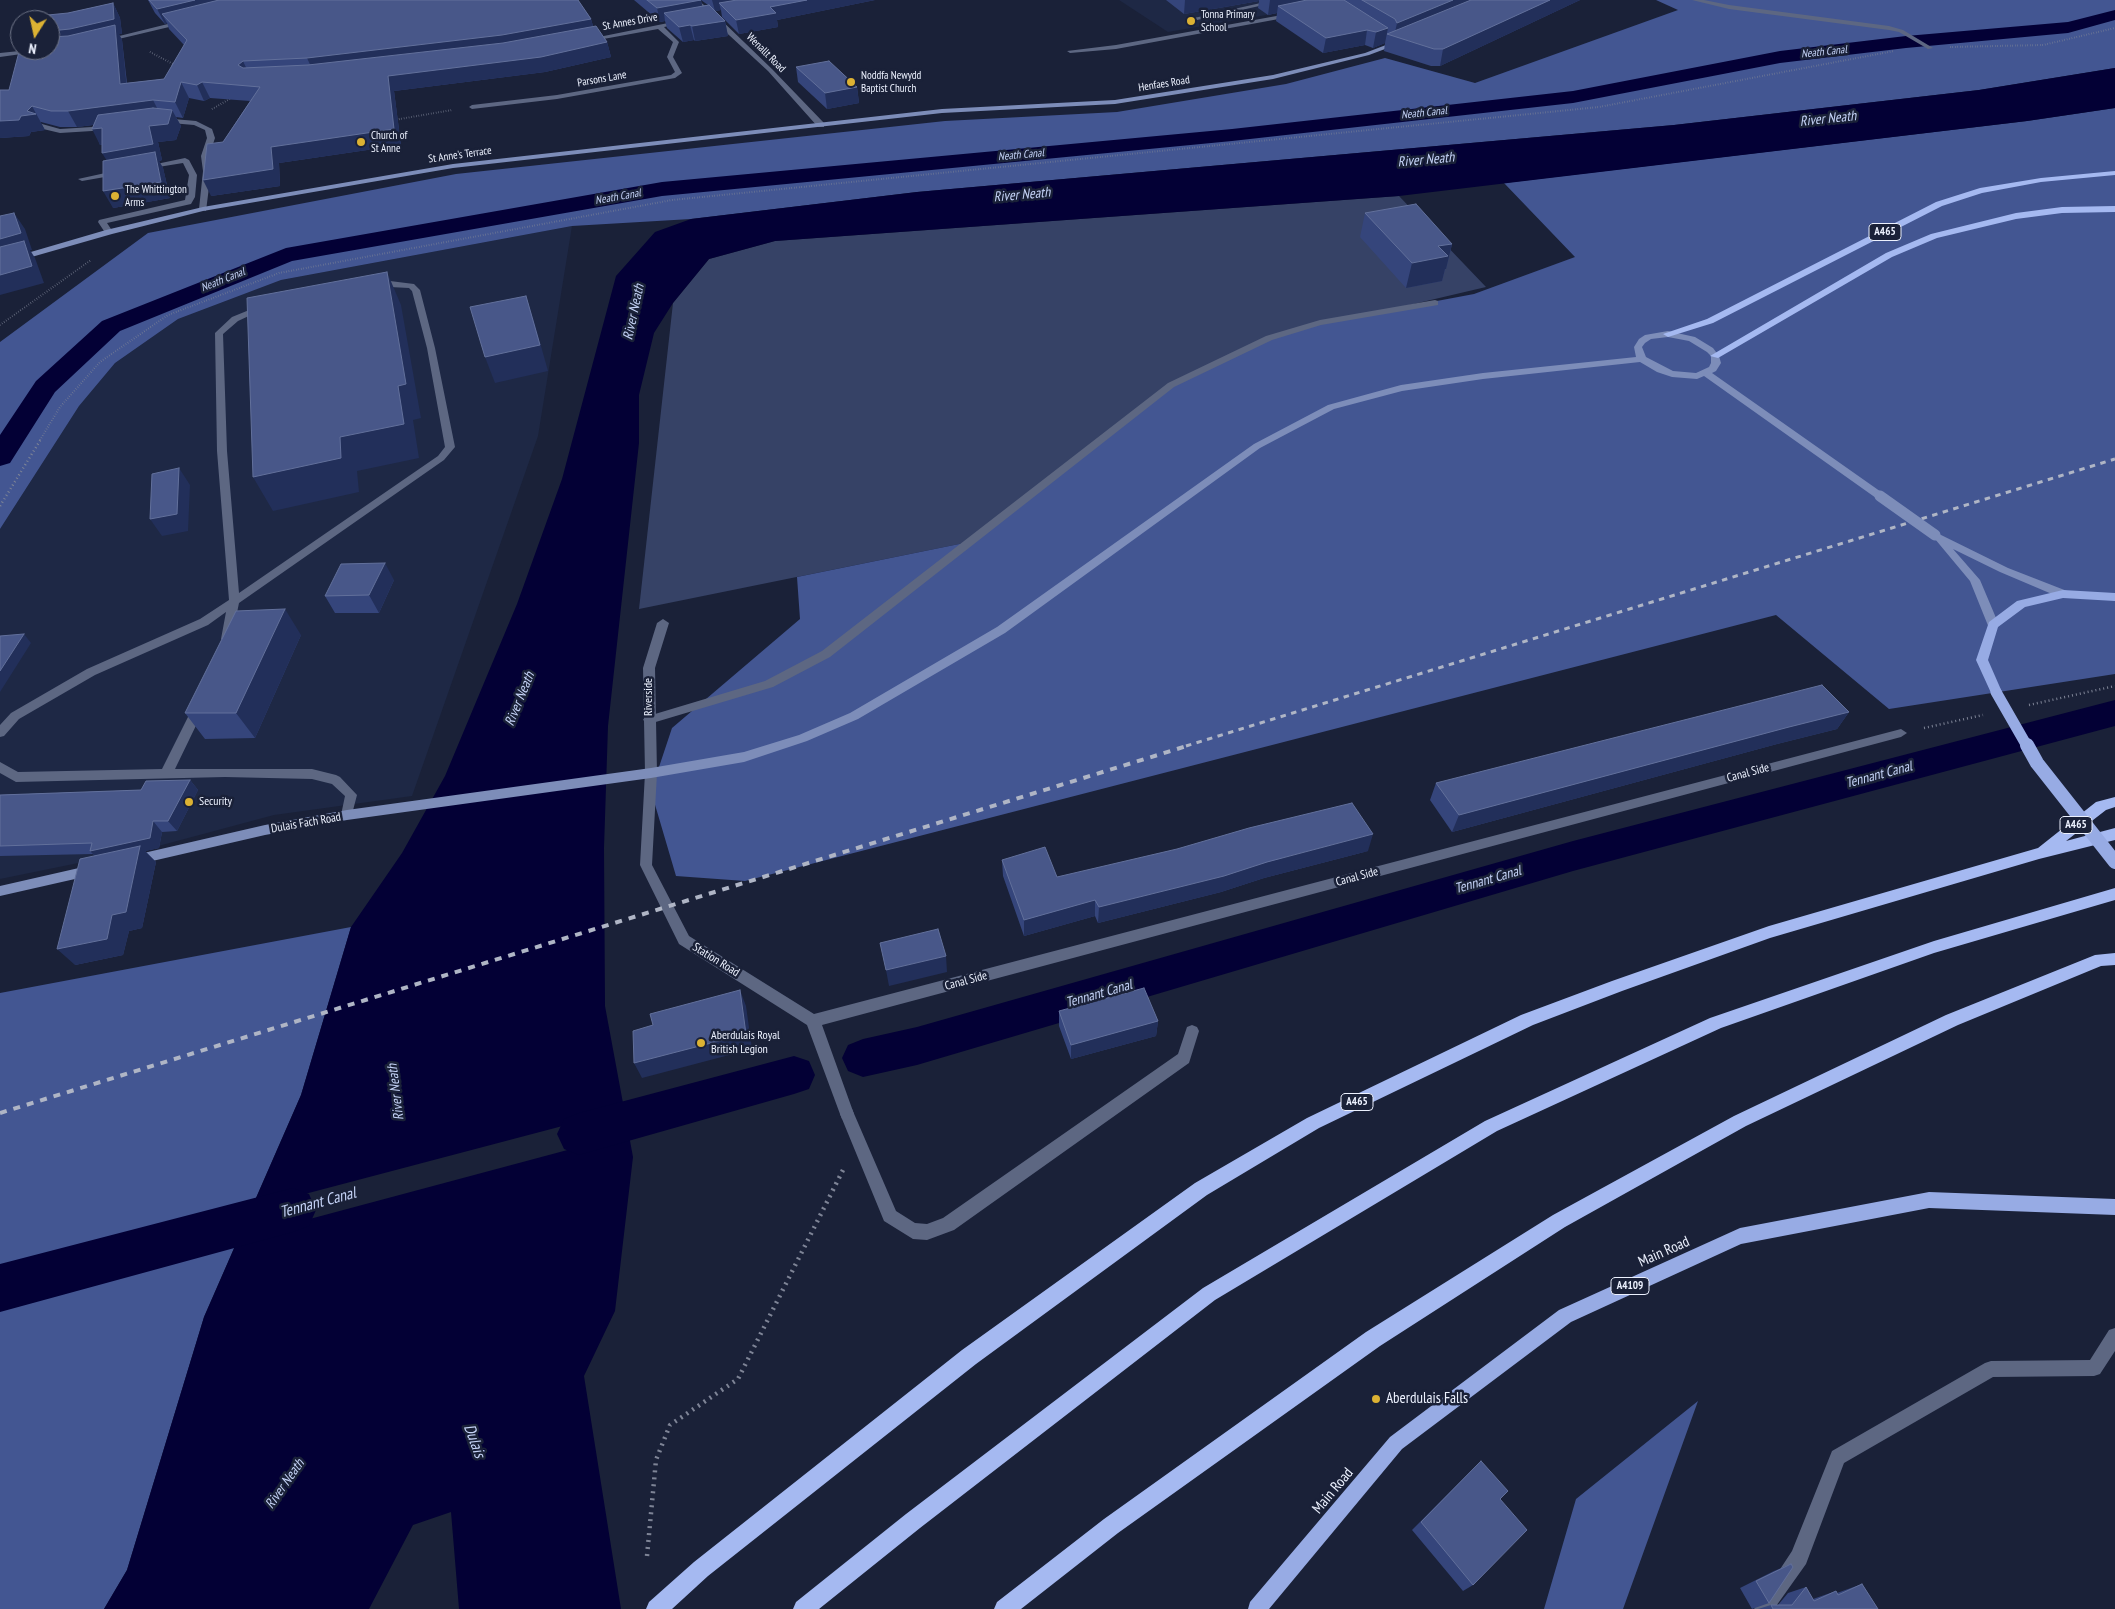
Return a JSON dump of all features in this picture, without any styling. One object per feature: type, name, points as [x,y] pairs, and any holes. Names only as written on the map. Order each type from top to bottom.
[{"type":"highway","name":"A465","points":[[1668,334],[1710,321],[1939,204],[1980,191],[2032,182],[2115,173]]},
{"type":"highway","name":"A465","points":[[1715,356],[1889,255],[1934,236],[2016,216],[2062,210],[2115,209]]},
{"type":"highway","name":"A465","points":[[2039,853],[2102,806],[2115,802]]},
{"type":"highway","name":"A465","points":[[656,1609],[701,1569],[947,1374],[1201,1189],[1313,1124],[1527,1020],[1617,986],[1769,932],[2039,853],[2115,834]]},
{"type":"highway","points":[[803,1609],[913,1521],[1209,1294],[1491,1126],[1716,1023],[1934,947],[2115,894]]},
{"type":"highway","points":[[1004,1609],[1111,1526],[1373,1339],[1559,1221],[1740,1121],[1952,1020],[2100,960],[2115,959]]},
{"type":"main road","name":"Henfaes Road","points":[[821,124],[942,111],[1116,102],[1273,77],[1366,54],[1390,41],[1409,37]]},
{"type":"main road","name":"St Anne's Terrace","points":[[0,264],[109,232],[203,210],[453,166],[821,124]]},
{"type":"main road","points":[[1668,334],[1692,339],[1702,344],[1715,356],[1716,363],[1713,368],[1697,376],[1672,374],[1660,370],[1642,359],[1638,347],[1642,341],[1648,337],[1668,334]]},
{"type":"main road","name":"Dulais Fach Road","points":[[123,863],[265,830],[348,815],[651,773],[744,757],[803,738],[854,716],[1002,630],[1258,446],[1331,407],[1401,388],[1483,376],[1642,359]]},
{"type":"main road","points":[[1706,373],[1935,535],[2004,570],[2063,594]]},
{"type":"main road","points":[[1935,535],[1975,580],[1993,625]]},
{"type":"main road","points":[[2115,597],[2063,594],[2021,604],[1993,625],[1982,660],[1996,692],[2037,763],[2115,862]]},
{"type":"main road","points":[[0,891],[104,867]]},
{"type":"main road","name":"Main Road","points":[[1257,1609],[1396,1443],[1566,1316],[1740,1236],[1929,1200],[2115,1207]]},
{"type":"street","name":"Wenallt Road","points":[[694,0],[715,17],[821,124]]},
{"type":"street","points":[[1197,18],[1283,0]]},
{"type":"street","points":[[1695,0],[1729,7],[1888,28],[1913,37],[1930,48]]},
{"type":"street","points":[[1070,51],[1104,49],[1207,32],[1298,14]]},
{"type":"street","points":[[706,18],[724,15]]},
{"type":"street","points":[[95,42],[188,21]]},
{"type":"street","name":"St Annes Drive","points":[[584,40],[688,22]]},
{"type":"street","name":"Parsons Lane","points":[[472,107],[557,97],[673,77],[679,73],[670,57],[676,42],[660,27]]},
{"type":"street","points":[[151,122],[196,123],[208,129],[211,138],[205,156],[207,171],[203,210]]},
{"type":"street","points":[[42,126],[69,131],[113,127]]},
{"type":"street","points":[[109,232],[102,222],[188,202],[191,197],[193,175],[185,160],[138,168]]},
{"type":"street","points":[[82,179],[128,170]]},
{"type":"street","points":[[0,733],[15,716],[91,672],[204,622],[441,458],[450,447],[431,348],[416,290],[411,286],[390,284],[364,288]]},
{"type":"street","points":[[649,720],[769,684],[826,654],[1171,385],[1269,338],[1320,323],[1435,303]]},
{"type":"street","points":[[224,648],[234,600],[222,451],[219,332],[235,319],[270,306]]},
{"type":"street","name":"Riverside","points":[[651,773],[649,668],[663,623]]},
{"type":"street","points":[[166,774],[204,697]]},
{"type":"street","name":"Canal Side","points":[[813,1021],[1901,733]]},
{"type":"street","points":[[0,767],[16,777],[312,774],[336,780],[351,795],[348,815]]},
{"type":"street","name":"Station Road","points":[[651,773],[646,865],[684,940],[813,1021]]},
{"type":"street","points":[[813,1021],[847,1114],[890,1216],[913,1231],[927,1232],[948,1224],[1184,1058],[1192,1031]]},
{"type":"street","points":[[1763,1609],[1799,1557],[1838,1457],[1991,1369],[2094,1368],[2115,1336]]},
{"type":"path","points":[[0,506],[60,407],[100,362],[168,315],[279,273],[672,200],[1347,134],[1599,107],[1872,54],[1930,48],[2043,45],[2115,28]]},
{"type":"path","points":[[143,51],[153,52],[173,64],[170,72]]},
{"type":"path","points":[[214,108],[238,94]]},
{"type":"path","points":[[393,120],[472,107]]},
{"type":"path","points":[[0,325],[96,257]]},
{"type":"path","points":[[648,1556],[656,1460],[670,1425],[738,1379],[858,1140]]},
{"type":"shaded area","name":"Tonna Primary School","points":[[1119,0],[1275,0],[1295,10],[1168,32]]},
{"type":"shaded area","points":[[1656,0],[2115,0],[2115,68],[1979,90],[1674,125],[917,192],[691,219],[572,226],[281,280],[178,319],[115,363],[79,406],[0,529],[0,342],[148,233],[456,174],[945,121],[1117,112],[1286,84],[1385,58],[1475,83],[1678,10]]},
{"type":"shaded area","points":[[2115,108],[2115,674],[1889,709],[1776,615],[745,881],[676,876],[651,791],[672,728],[800,619],[797,577],[969,542],[1171,385],[1269,338],[1320,323],[1474,294],[1575,257],[1504,183],[2027,121]]},
{"type":"shaded area","points":[[1399,196],[1486,287],[1269,338],[969,542],[639,609],[673,303],[709,259],[775,241]]},
{"type":"shaded area","points":[[572,226],[538,436],[412,796],[274,815],[147,849],[0,879],[0,529],[79,406],[115,363],[178,319],[281,280]]},
{"type":"shaded area","points":[[351,927],[301,1095],[204,1317],[127,1570],[104,1609],[0,1609],[0,993]]},
{"type":"shaded area","points":[[1698,1401],[1623,1609],[1544,1609],[1576,1499]]},
{"type":"water","points":[[2115,68],[2115,108],[2027,121],[1399,196],[775,241],[709,259],[673,303],[654,333],[639,395],[639,443],[608,726],[604,848],[605,1006],[633,1157],[615,1311],[584,1376],[621,1609],[459,1609],[451,1512],[413,1525],[369,1609],[104,1609],[127,1570],[204,1317],[301,1095],[351,927],[402,853],[445,776],[517,604],[562,479],[616,276],[655,232],[691,219],[917,192],[1674,125],[1979,90]]},
{"type":"water","points":[[764,1075],[763,1084],[769,1092],[652,1124],[647,1116],[650,1106]]},
{"type":"pier","points":[[627,1109],[631,1133],[235,1239],[248,1209]]},
{"type":"building","points":[[149,0],[195,0],[157,9]]},
{"type":"building","points":[[219,0],[578,0],[591,19],[502,35],[307,58],[243,61],[238,65],[243,68],[308,65],[503,43],[596,26],[607,42],[541,57],[388,76],[394,129],[271,147],[273,169],[203,180],[207,144],[223,142],[260,87],[202,82],[197,85],[181,82],[175,102],[153,100],[68,111],[51,111],[32,106],[27,111],[36,114],[21,116],[19,120],[0,121],[0,90],[9,90],[17,60],[60,60],[60,36],[115,25],[120,84],[164,79],[187,40],[162,14]]},
{"type":"building","points":[[647,0],[701,0],[657,8]]},
{"type":"building","points":[[737,0],[807,0],[770,7],[776,13],[736,20],[719,3]]},
{"type":"building","points":[[1307,0],[1344,0],[1388,28],[1376,32],[1367,30],[1326,38],[1278,6]]},
{"type":"building","points":[[1362,0],[1453,0],[1397,23],[1395,19]]},
{"type":"building","points":[[1471,0],[1550,0],[1443,49],[1434,49],[1387,34]]},
{"type":"building","points":[[113,3],[114,19],[60,30],[60,14]]},
{"type":"building","points":[[709,5],[725,21],[679,27],[664,13]]},
{"type":"building","points":[[829,61],[857,87],[825,93],[796,67]]},
{"type":"building","points":[[153,108],[172,110],[168,124],[149,126],[153,144],[102,153],[102,128],[92,129],[98,115]]},
{"type":"building","points":[[155,152],[161,182],[103,191],[103,161]]},
{"type":"building","points":[[1416,204],[1452,244],[1438,246],[1448,256],[1412,263],[1365,213]]},
{"type":"building","points":[[14,213],[21,233],[0,239],[0,216]]},
{"type":"building","points":[[24,241],[32,266],[0,275],[0,247]]},
{"type":"building","points":[[387,272],[406,384],[398,386],[404,424],[340,437],[341,458],[253,477],[247,298]]},
{"type":"building","points":[[526,296],[540,345],[485,357],[470,307]]},
{"type":"building","points":[[179,468],[177,514],[150,519],[152,474]]},
{"type":"building","points":[[385,563],[369,595],[325,596],[341,564]]},
{"type":"building","points":[[285,609],[236,713],[185,713],[236,611]]},
{"type":"building","points":[[24,634],[0,671],[0,636]]},
{"type":"building","points":[[1822,685],[1849,712],[1459,815],[1436,783]]},
{"type":"building","points":[[190,780],[168,821],[153,821],[150,838],[90,851],[92,843],[0,846],[0,795],[141,790],[146,781]]},
{"type":"building","points":[[1352,803],[1373,834],[1267,862],[1224,876],[1099,907],[1095,900],[1024,920],[1002,860],[1045,847],[1057,877],[1177,849],[1249,828]]},
{"type":"building","points":[[140,846],[126,912],[112,915],[107,939],[57,949],[80,859]]},
{"type":"building","points":[[938,929],[946,956],[886,970],[880,943]]},
{"type":"building","points":[[1144,988],[1158,1021],[1071,1045],[1059,1011]]},
{"type":"building","points":[[740,990],[746,1034],[634,1063],[633,1031],[653,1025],[650,1014]]},
{"type":"building","points":[[1481,1461],[1508,1491],[1500,1499],[1527,1530],[1473,1585],[1421,1522]]},
{"type":"building","points":[[1791,1564],[1793,1567],[1769,1603],[1756,1581]]},
{"type":"building","points":[[1862,1584],[1878,1609],[1773,1609],[1771,1605],[1792,1605],[1806,1587],[1814,1601],[1836,1591],[1838,1595]]},
{"type":"waterway","name":"Neath Canal","points":[[0,457],[45,387],[111,326],[286,255],[662,189],[1232,135],[1573,97],[1780,57],[1906,42],[2068,27],[2115,15]]},
{"type":"waterway","name":"Tennant Canal","points":[[863,1058],[917,1046],[1573,856],[2115,713]]},
{"type":"waterway","points":[[579,1134],[794,1075]]},
{"type":"waterway","name":"Tennant Canal","points":[[0,1288],[293,1210]]},
{"type":"railway","points":[[1186,746],[2115,459]]},
{"type":"railway","points":[[0,1113],[1190,745]]},
{"type":"place","name":"Tonna Primary School","points":[[1191,21]]},
{"type":"place","name":"Noddfa Newydd Baptist Church","points":[[851,82]]},
{"type":"place","name":"Church of St Anne","points":[[361,142]]},
{"type":"place","name":"The Whittington Arms","points":[[115,196]]},
{"type":"place","name":"Security","points":[[189,802]]},
{"type":"place","name":"Aberdulais Royal British Legion","points":[[701,1043]]},
{"type":"place","name":"Aberdulais Falls","points":[[1376,1399]]},
{"type":"water label","name":"River Neath","points":[[1828,119]]},
{"type":"water label","name":"River Neath","points":[[1426,160]]},
{"type":"water label","name":"River Neath","points":[[1022,195]]},
{"type":"water label","name":"River Neath","points":[[634,312]]},
{"type":"water label","name":"River Neath","points":[[520,699]]},
{"type":"water label","name":"River Neath","points":[[396,1092]]},
{"type":"water label","name":"Dulais","points":[[474,1441]]},
{"type":"water label","name":"River Neath","points":[[285,1484]]}]
